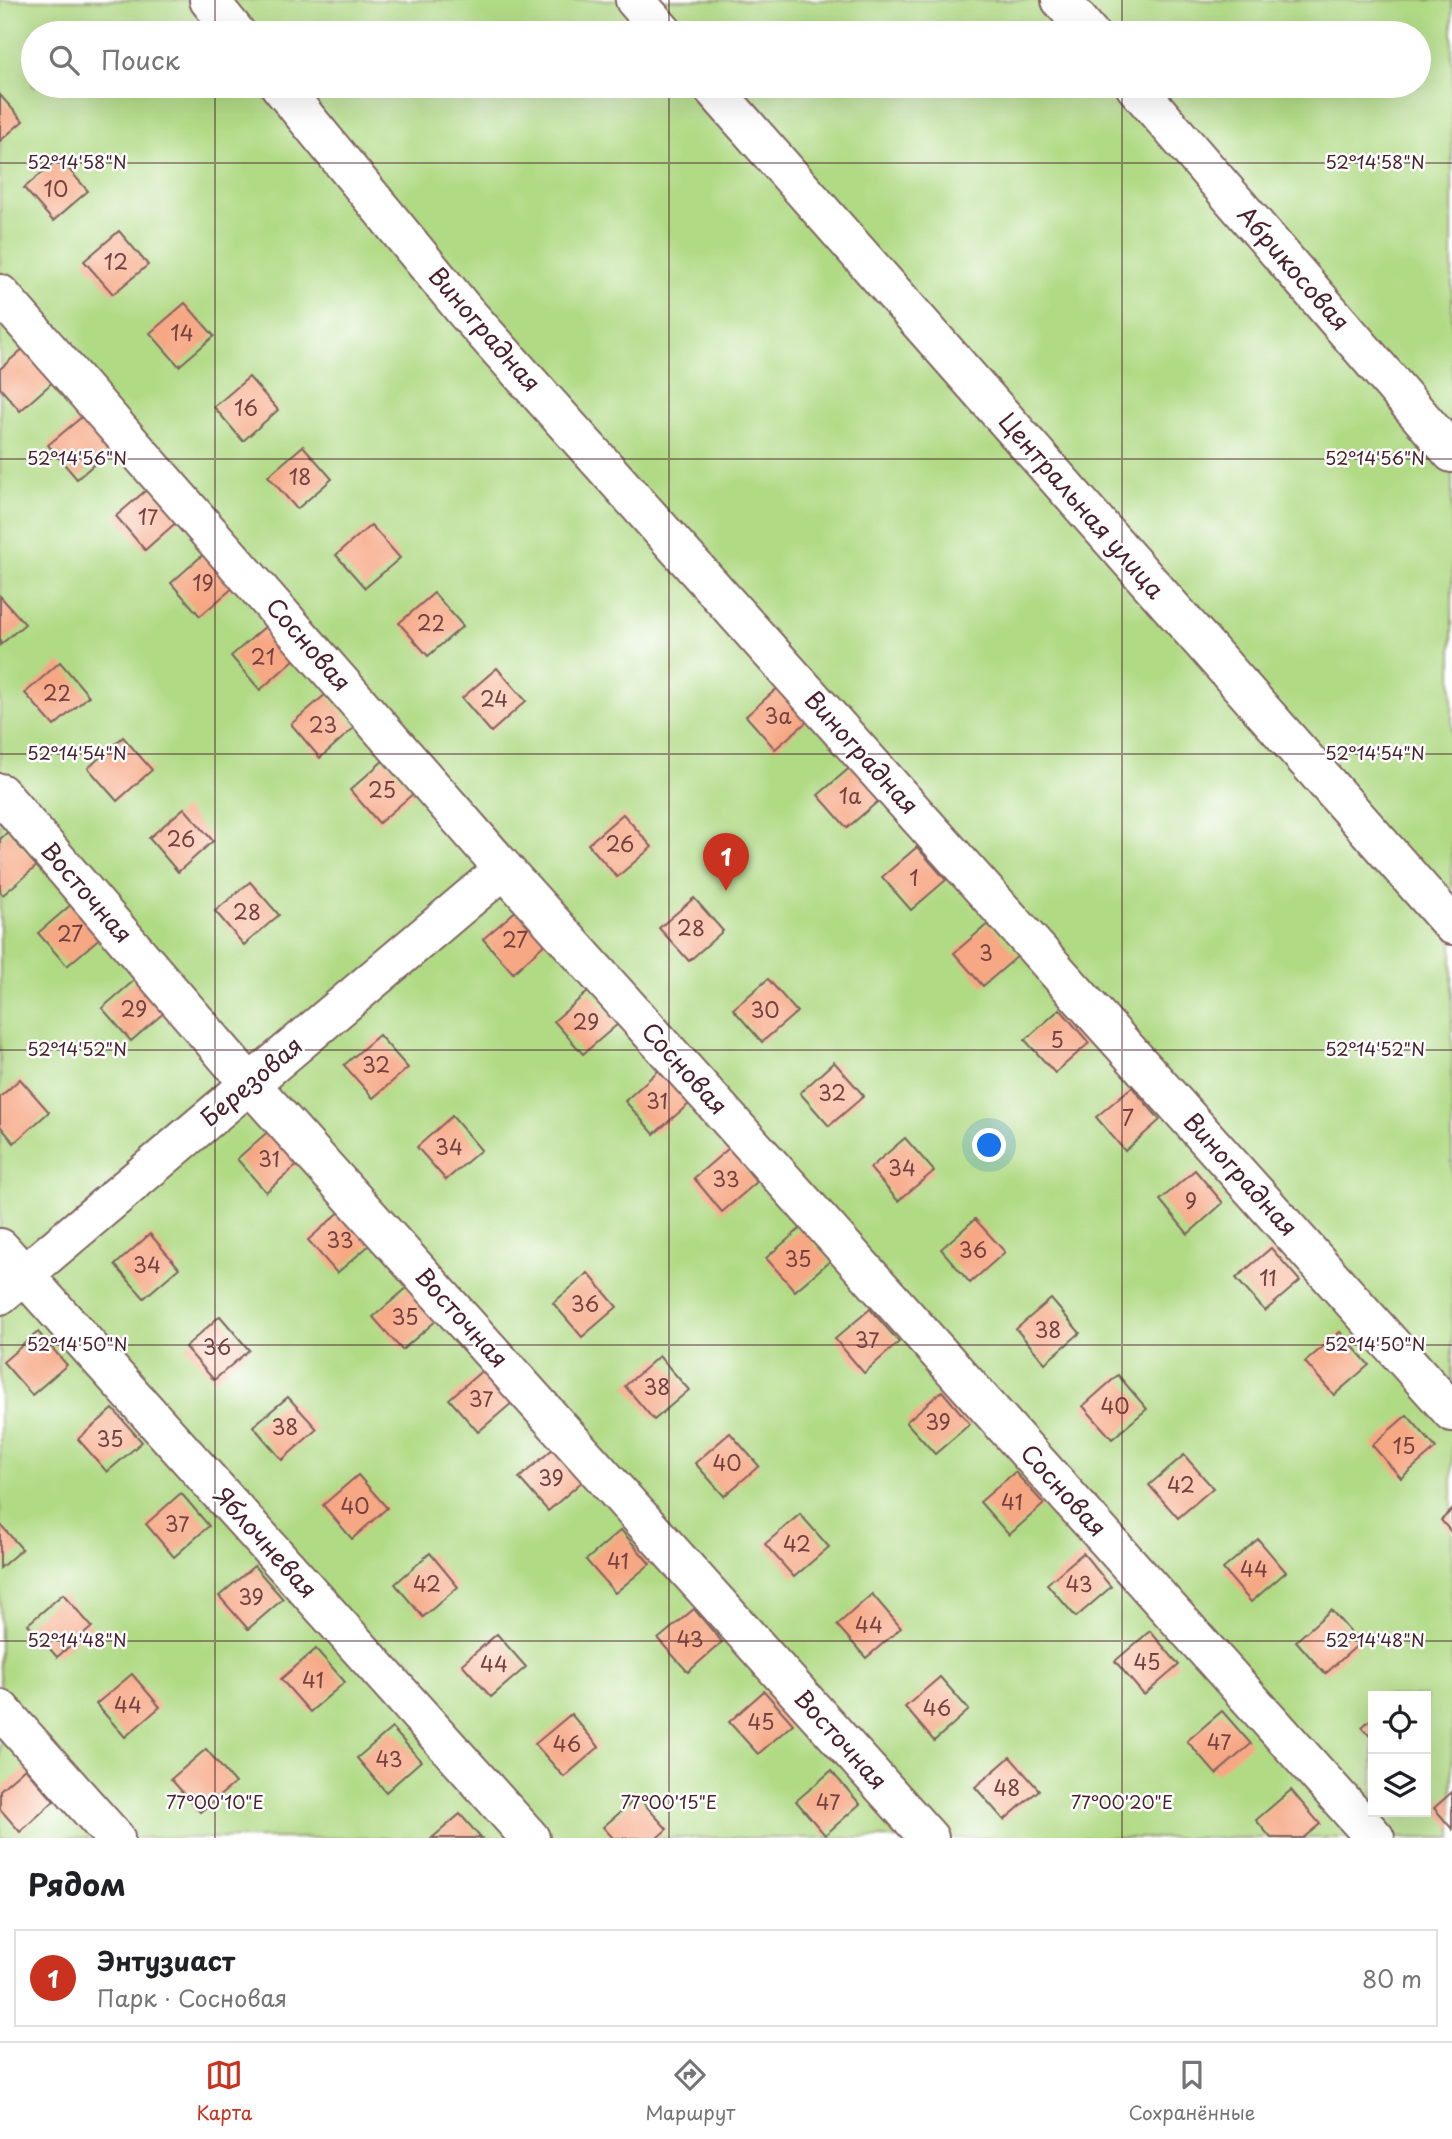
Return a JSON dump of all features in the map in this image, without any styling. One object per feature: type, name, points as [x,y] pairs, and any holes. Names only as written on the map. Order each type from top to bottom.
[{"type":"street","points":[[209,0],[226,21]]},
{"type":"street","points":[[635,0],[653,21]]},
{"type":"street","points":[[1060,0],[1078,21]]},
{"type":"street","name":"Виноградная","points":[[290,98],[464,310],[1452,1412]]},
{"type":"street","name":"Центральная улица","points":[[722,98],[1452,925]]},
{"type":"street","name":"Абрикосовая","points":[[1145,98],[1452,453]]},
{"type":"street","name":"Сосновая","points":[[0,294],[504,869],[1376,1838]]},
{"type":"street","name":"Восточная","points":[[0,793],[250,1084],[929,1838]]},
{"type":"street","name":"Березовая","points":[[8,1273],[250,1084],[504,869]]},
{"type":"street","name":"Яблочневая","points":[[8,1273],[530,1838]]},
{"type":"street","points":[[0,1709],[115,1838]]},
{"type":"green space","points":[[0,0],[1452,0],[1452,1838],[0,1838]]},
{"type":"building","points":[[0,95],[23,121],[0,141]]},
{"type":"building","points":[[59,158],[88,191],[53,221],[24,188]]},
{"type":"building","points":[[119,231],[148,265],[113,294],[84,261]]},
{"type":"building","points":[[185,303],[214,336],[179,366],[150,333]]},
{"type":"building","points":[[25,347],[54,381],[20,411],[0,388],[0,369]]},
{"type":"building","points":[[249,377],[278,410],[243,441],[214,407]]},
{"type":"building","points":[[83,416],[112,449],[77,479],[48,445]]},
{"type":"building","points":[[303,446],[332,479],[297,509],[268,476]]},
{"type":"building","points":[[151,486],[180,519],[145,550],[116,516]]},
{"type":"building","points":[[371,525],[400,558],[365,588],[336,555]]},
{"type":"building","points":[[206,552],[235,586],[200,616],[171,583]]},
{"type":"building","points":[[434,593],[463,626],[428,656],[399,623]]},
{"type":"building","points":[[0,596],[25,624],[0,645]]},
{"type":"building","points":[[266,626],[295,659],[260,690],[231,656]]},
{"type":"building","points":[[60,662],[89,696],[54,726],[25,693]]},
{"type":"building","points":[[497,668],[526,701],[491,732],[462,698]]},
{"type":"building","points":[[781,685],[810,719],[775,749],[746,716]]},
{"type":"building","points":[[326,694],[355,727],[320,758],[291,724]]},
{"type":"building","points":[[123,737],[152,770],[117,801],[88,768]]},
{"type":"building","points":[[385,759],[414,793],[379,823],[350,790]]},
{"type":"building","points":[[853,765],[882,798],[847,828],[818,795]]},
{"type":"building","points":[[184,808],[213,841],[178,872],[149,838]]},
{"type":"building","points":[[623,814],[652,847],[617,877],[588,844]]},
{"type":"building","points":[[9,831],[38,865],[3,895],[0,892],[0,839]]},
{"type":"building","points":[[917,847],[946,880],[911,910],[882,877]]},
{"type":"building","points":[[250,882],[279,915],[244,945],[215,911]]},
{"type":"building","points":[[694,898],[723,931],[689,961],[659,928]]},
{"type":"building","points":[[73,903],[102,936],[67,966],[38,933]]},
{"type":"building","points":[[518,909],[547,942],[513,973],[483,939]]},
{"type":"building","points":[[989,923],[1018,956],[983,986],[954,953]]},
{"type":"building","points":[[137,978],[166,1011],[131,1041],[102,1008]]},
{"type":"building","points":[[768,979],[797,1012],[762,1042],[733,1009]]},
{"type":"building","points":[[589,991],[618,1024],[583,1054],[554,1021]]},
{"type":"building","points":[[1060,1009],[1089,1043],[1055,1073],[1025,1040]]},
{"type":"building","points":[[379,1035],[408,1068],[373,1098],[344,1065]]},
{"type":"building","points":[[834,1062],[864,1096],[829,1126],[800,1093]]},
{"type":"building","points":[[659,1070],[689,1104],[654,1134],[625,1101]]},
{"type":"building","points":[[20,1079],[49,1112],[14,1143],[0,1126],[0,1097]]},
{"type":"building","points":[[1132,1087],[1160,1120],[1125,1151],[1096,1117]]},
{"type":"building","points":[[452,1116],[481,1150],[446,1180],[417,1147]]},
{"type":"building","points":[[272,1128],[301,1162],[266,1192],[237,1159]]},
{"type":"building","points":[[905,1138],[934,1171],[898,1201],[870,1168]]},
{"type":"building","points":[[729,1148],[757,1182],[722,1212],[694,1178]]},
{"type":"building","points":[[1195,1170],[1223,1203],[1188,1234],[1160,1200]]},
{"type":"building","points":[[343,1209],[372,1243],[337,1273],[308,1240]]},
{"type":"building","points":[[975,1219],[1005,1252],[970,1283],[941,1249]]},
{"type":"building","points":[[801,1228],[830,1261],[795,1291],[766,1258]]},
{"type":"building","points":[[150,1234],[179,1268],[144,1298],[115,1265]]},
{"type":"building","points":[[1271,1248],[1300,1281],[1265,1311],[1236,1278]]},
{"type":"building","points":[[588,1273],[617,1307],[582,1337],[553,1303]]},
{"type":"building","points":[[408,1287],[437,1320],[402,1350],[373,1317]]},
{"type":"building","points":[[1051,1299],[1080,1333],[1045,1363],[1016,1329]]},
{"type":"building","points":[[870,1309],[899,1342],[864,1373],[835,1339]]},
{"type":"building","points":[[220,1316],[249,1350],[214,1380],[185,1347]]},
{"type":"building","points":[[38,1332],[67,1365],[32,1395],[3,1362]]},
{"type":"building","points":[[1340,1332],[1369,1365],[1334,1395],[1305,1362]]},
{"type":"building","points":[[659,1356],[689,1390],[654,1420],[625,1386]]},
{"type":"building","points":[[484,1369],[513,1402],[478,1432],[449,1399]]},
{"type":"building","points":[[1118,1375],[1147,1409],[1112,1439],[1083,1406]]},
{"type":"building","points":[[942,1391],[970,1424],[935,1454],[906,1422]]},
{"type":"building","points":[[288,1397],[317,1429],[282,1460],[253,1426]]},
{"type":"building","points":[[113,1409],[142,1442],[107,1472],[78,1439]]},
{"type":"building","points":[[1407,1415],[1436,1448],[1401,1478],[1372,1445]]},
{"type":"building","points":[[730,1433],[759,1466],[724,1496],[695,1463]]},
{"type":"building","points":[[554,1448],[583,1481],[548,1511],[519,1478]]},
{"type":"building","points":[[1184,1455],[1213,1488],[1178,1518],[1149,1485]]},
{"type":"building","points":[[1015,1472],[1044,1504],[1009,1535],[980,1502]]},
{"type":"building","points":[[358,1475],[387,1508],[352,1539],[323,1505]]},
{"type":"building","points":[[181,1493],[209,1526],[174,1557],[146,1524]]},
{"type":"building","points":[[1452,1510],[1452,1533],[1441,1520]]},
{"type":"building","points":[[800,1514],[829,1547],[794,1577],[765,1544]]},
{"type":"building","points":[[0,1524],[22,1549],[0,1568]]},
{"type":"building","points":[[621,1530],[650,1564],[615,1593],[586,1560]]},
{"type":"building","points":[[1258,1539],[1286,1572],[1251,1602],[1223,1569]]},
{"type":"building","points":[[430,1553],[458,1587],[423,1617],[395,1584]]},
{"type":"building","points":[[1083,1553],[1111,1587],[1076,1617],[1047,1584]]},
{"type":"building","points":[[254,1566],[283,1599],[248,1629],[219,1596]]},
{"type":"building","points":[[63,1594],[92,1627],[57,1657],[28,1624]]},
{"type":"building","points":[[872,1594],[901,1628],[866,1658],[837,1625]]},
{"type":"building","points":[[694,1609],[722,1642],[688,1672],[658,1639]]},
{"type":"building","points":[[1331,1610],[1360,1643],[1325,1674],[1296,1641]]},
{"type":"building","points":[[1150,1631],[1179,1665],[1144,1695],[1115,1661]]},
{"type":"building","points":[[497,1634],[526,1667],[491,1697],[462,1664]]},
{"type":"building","points":[[316,1649],[345,1682],[310,1712],[281,1679]]},
{"type":"building","points":[[132,1674],[160,1707],[125,1737],[96,1704]]},
{"type":"building","points":[[940,1677],[969,1710],[934,1741],[905,1707]]},
{"type":"building","points":[[764,1691],[793,1724],[758,1754],[729,1722]]},
{"type":"building","points":[[1222,1711],[1251,1744],[1216,1774],[1187,1741]]},
{"type":"building","points":[[571,1714],[599,1747],[564,1777],[535,1744]]},
{"type":"building","points":[[1368,1722],[1368,1734],[1362,1727]]},
{"type":"building","points":[[392,1728],[421,1761],[386,1792],[357,1758]]},
{"type":"building","points":[[206,1749],[235,1783],[200,1812],[171,1779]]},
{"type":"building","points":[[1010,1757],[1039,1790],[1004,1820],[975,1787]]},
{"type":"building","points":[[25,1768],[54,1801],[20,1832],[0,1809],[0,1790]]},
{"type":"building","points":[[831,1771],[860,1804],[825,1835],[796,1801]]},
{"type":"building","points":[[1291,1790],[1320,1824],[1303,1838],[1271,1838],[1256,1820]]},
{"type":"building","points":[[1452,1792],[1452,1829],[1434,1808]]},
{"type":"building","points":[[638,1797],[667,1829],[657,1838],[613,1838],[603,1827]]},
{"type":"building","points":[[460,1814],[481,1838],[432,1838]]},
{"type":"place","name":"Энтузиаст","points":[[726,891]]}]
